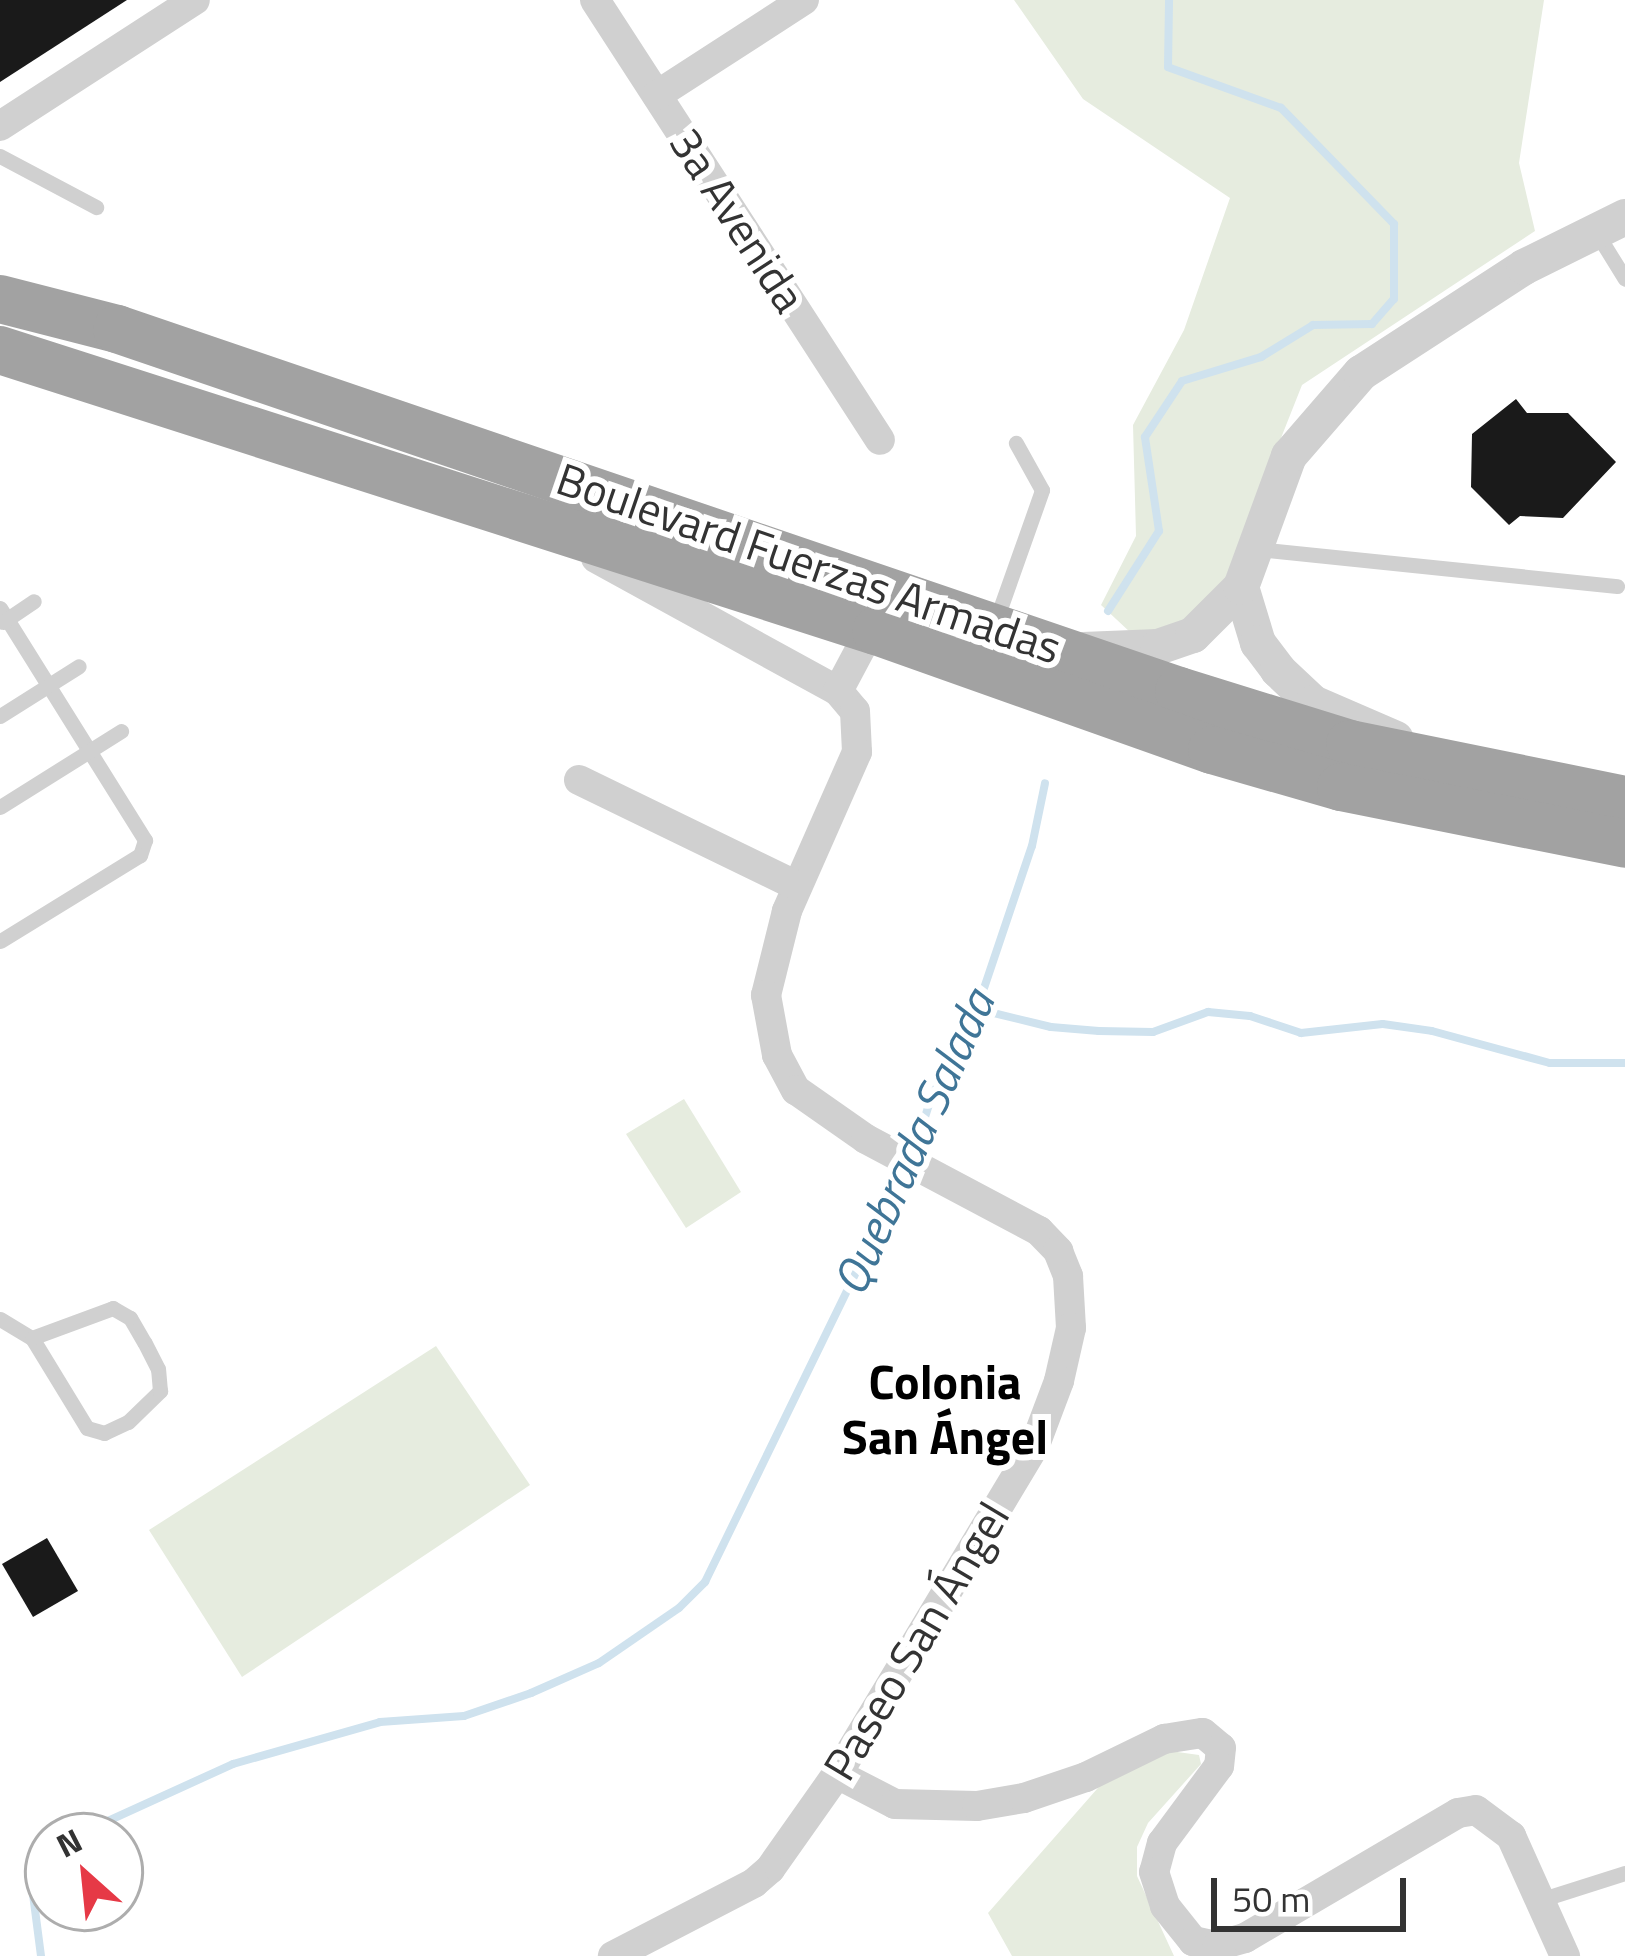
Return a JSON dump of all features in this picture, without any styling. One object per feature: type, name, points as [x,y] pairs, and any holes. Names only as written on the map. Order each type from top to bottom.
[{"type":"highway","name":"Boulevard Fuerzas Armadas","points":[[0,299],[117,329],[1350,744],[1625,800]]},
{"type":"highway","name":"Boulevard Fuerzas Armadas","points":[[0,350],[871,629],[1212,750],[1341,787],[1625,844]]},
{"type":"street","points":[[0,126],[195,0]]},
{"type":"street","name":"3a Avenida","points":[[595,0],[880,440]]},
{"type":"street","points":[[657,95],[804,0]]},
{"type":"street","points":[[1067,651],[1180,643],[1240,587],[1289,456],[1361,373],[1473,298],[1615,215]]},
{"type":"street","points":[[518,513],[838,691],[871,629]]},
{"type":"street","points":[[1240,587],[1258,643],[1313,703],[1464,768]]},
{"type":"street","name":"Paseo San Ángel","points":[[613,1956],[754,1883],[837,1774],[1035,1445],[1072,1328],[1068,1276],[1058,1251],[1039,1231],[866,1139],[796,1090],[770,1034],[766,994],[797,886],[856,752],[855,711],[838,691]]},
{"type":"street","points":[[579,780],[797,886]]},
{"type":"street","points":[[837,1774],[895,1804],[977,1806],[1024,1798],[1086,1777],[1164,1739],[1203,1733],[1221,1748],[1219,1766],[1162,1843],[1154,1872],[1165,1906],[1193,1941],[1217,1946],[1245,1938],[1458,1813],[1476,1810],[1511,1836],[1565,1956]]},
{"type":"lane","points":[[0,156],[96,206]]},
{"type":"lane","points":[[1615,215],[1625,279]]},
{"type":"lane","points":[[994,626],[1042,490],[1016,443]]},
{"type":"lane","points":[[1255,549],[1617,586]]},
{"type":"lane","points":[[0,941],[144,848],[2,617],[34,601]]},
{"type":"lane","points":[[0,716],[80,666]]},
{"type":"lane","points":[[0,807],[121,731]]},
{"type":"lane","points":[[0,1319],[32,1338],[87,1428],[104,1433],[128,1421],[160,1391],[158,1369],[144,1342],[130,1318],[113,1308],[32,1338]]},
{"type":"lane","points":[[1543,1899],[1625,1873]]},
{"type":"shaded area","points":[[1014,0],[1544,0],[1519,163],[1535,231],[1302,385],[1224,582],[1180,629],[1131,633],[1101,605],[1136,536],[1133,425],[1184,330],[1230,198],[1083,99]]},
{"type":"shaded area","points":[[684,1099],[741,1192],[686,1228],[626,1134]]},
{"type":"shaded area","points":[[436,1346],[530,1485],[242,1677],[149,1530]]},
{"type":"shaded area","points":[[1163,1750],[1199,1755],[1201,1764],[1148,1823],[1137,1847],[1137,1876],[1174,1956],[1012,1956],[988,1913],[1104,1781]]},
{"type":"building","points":[[0,0],[127,0],[0,82]]},
{"type":"building","points":[[1516,399],[1527,413],[1568,413],[1616,462],[1563,518],[1520,516],[1509,525],[1471,487],[1472,434]]},
{"type":"building","points":[[47,1538],[78,1591],[33,1617],[2,1564]]},
{"type":"waterway","name":"Quebrada Salada","points":[[1108,611],[1159,531],[1145,437],[1182,381],[1261,357],[1313,325],[1372,324],[1394,299],[1394,224],[1281,108],[1168,67],[1169,0]]},
{"type":"waterway","name":"Quebrada Salada","points":[[912,1158],[931,1098],[977,1009],[1032,846],[1045,783]]},
{"type":"waterway","points":[[977,1009],[1051,1027],[1099,1031],[1153,1032],[1208,1012],[1250,1016],[1301,1033],[1383,1024],[1432,1031],[1550,1063],[1625,1063]]},
{"type":"waterway","name":"Quebrada Salada","points":[[128,1812],[233,1764],[380,1722],[464,1716],[531,1693],[599,1663],[679,1608],[705,1582],[905,1172]]},
{"type":"waterway","name":"Quebrada Salada","points":[[38,1932],[41,1956]]},
{"type":"district","name":"Colonia San Ángel","points":[[945,1408]]}]
